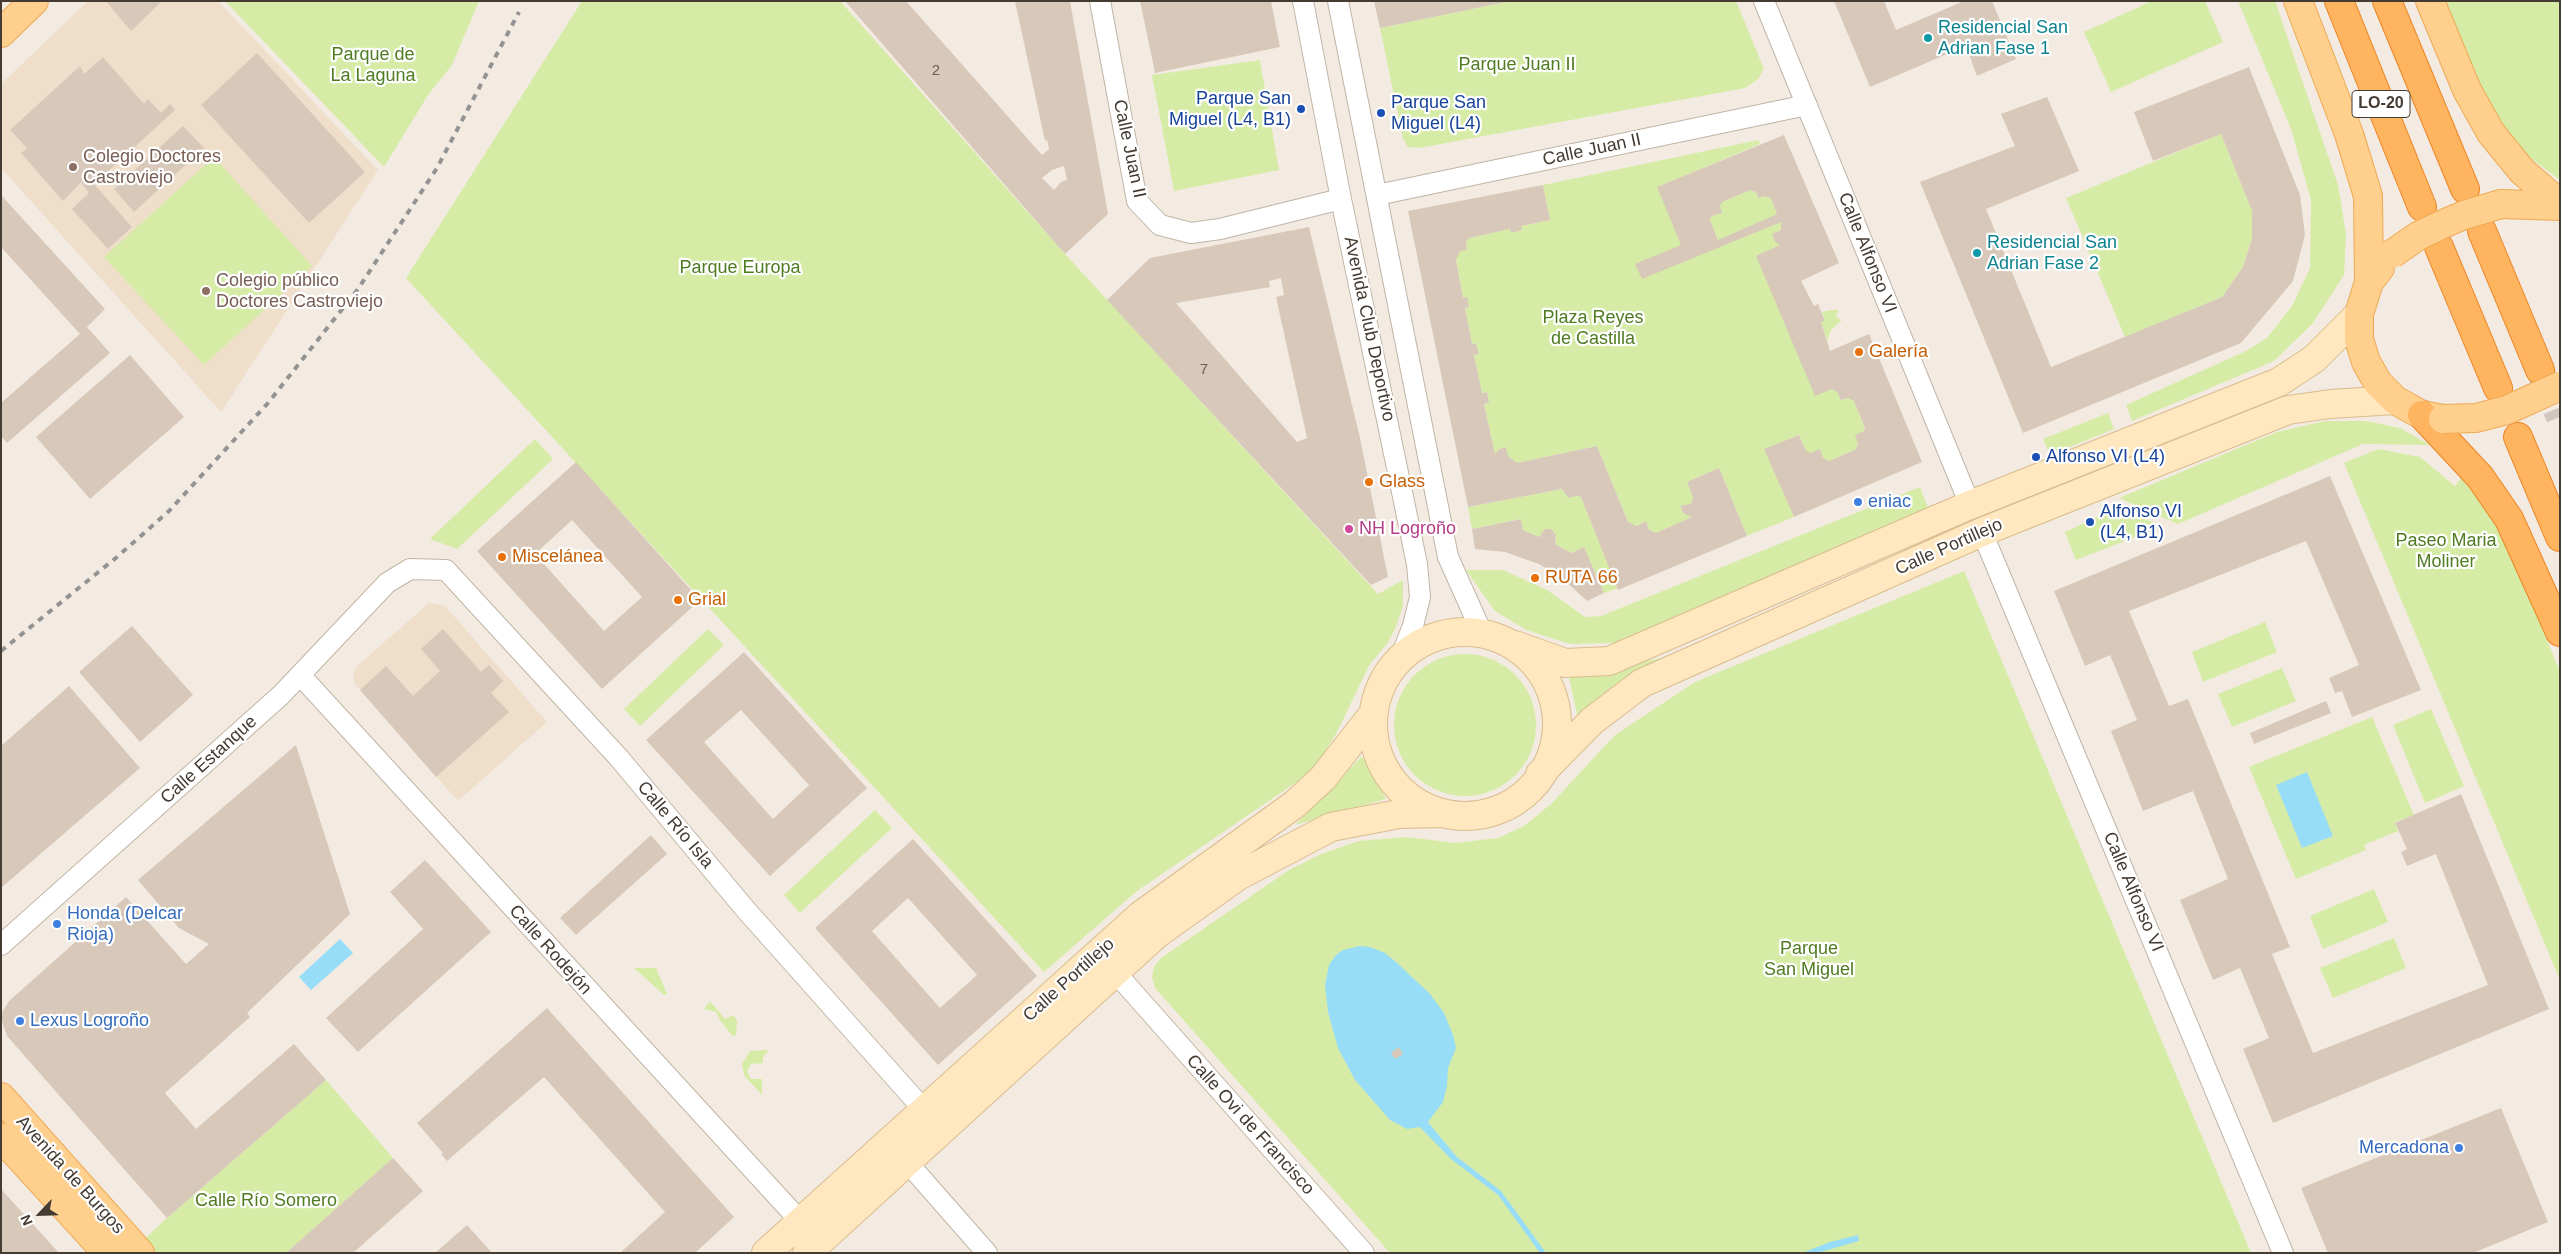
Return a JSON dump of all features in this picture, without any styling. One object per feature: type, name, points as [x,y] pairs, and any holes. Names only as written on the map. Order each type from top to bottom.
[{"type":"highway","name":"LO-20","points":[[2339,1],[2422,207]]},
{"type":"highway","name":"LO-20","points":[[2387,1],[2465,189]]},
{"type":"highway","points":[[2482,231],[2550,378]]},
{"type":"highway","points":[[2439,247],[2498,388]]},
{"type":"highway","points":[[2433,417],[2480,477],[2509,519],[2560,632]]},
{"type":"highway","points":[[2518,437],[2560,537]]},
{"type":"main road","points":[[1,32],[34,1]]},
{"type":"main road","points":[[2298,1],[2349,134],[2368,196],[2369,282],[2359,314],[2360,339],[2366,362],[2378,383],[2395,400],[2433,417],[2476,418],[2507,410],[2550,378]]},
{"type":"main road","points":[[2430,1],[2467,90],[2491,132],[2522,170],[2560,205]]},
{"type":"main road","points":[[2369,282],[2392,254],[2418,236],[2464,214],[2502,204],[2560,205]]},
{"type":"main road","name":"Calle Portillejo","points":[[1401,656],[1428,641],[1458,632],[1482,634],[1566,663],[1610,661],[1970,506],[2279,382],[2314,359],[2359,314]]},
{"type":"main road","name":"Calle Portillejo","points":[[1540,774],[1592,721],[1642,683],[1982,532],[2288,410],[2330,404],[2395,400]]},
{"type":"main road","points":[[1401,656],[1388,671],[1381,685],[1374,713],[1375,746],[1390,778],[1419,803],[1441,813],[1456,816],[1486,814],[1502,808],[1522,796],[1540,774],[1554,742],[1553,699],[1545,680],[1537,668],[1515,645]]},
{"type":"main road","name":"Calle Portillejo","points":[[766,1253],[1142,915],[1295,804],[1323,778],[1374,713]]},
{"type":"main road","name":"Calle Portillejo","points":[[818,1249],[907,1162],[1158,933],[1238,876],[1331,827],[1399,814],[1441,813]]},
{"type":"main road","name":"Avenida de Burgos","points":[[1,1097],[140,1253]]},
{"type":"main road","name":"Avenida de Burgos","points":[[1,1137],[106,1253]]},
{"type":"street","name":"Calle Juan II","points":[[1100,1],[1137,201],[1160,225],[1191,233],[1220,229],[1341,199]]},
{"type":"street","name":"Avenida Club Deportivo","points":[[1303,1],[1341,199],[1417,564],[1420,597],[1413,626],[1401,656]]},
{"type":"street","name":"Avenida Club Deportivo","points":[[1338,1],[1448,558],[1482,634]]},
{"type":"street","name":"Calle Alfonso VI","points":[[1764,1],[1970,506]]},
{"type":"street","name":"Calle Juan II","points":[[1377,195],[1807,106]]},
{"type":"street","name":"Calle Alfonso VI","points":[[1982,532],[2283,1253]]},
{"type":"street","name":"Calle Estanque","points":[[1,945],[301,676],[387,583],[410,568]]},
{"type":"street","name":"Calle Río Isla","points":[[410,568],[446,570],[619,758],[746,910],[924,1110]]},
{"type":"street","name":"Calle Rodejón","points":[[301,676],[801,1222]]},
{"type":"street","name":"Calle Ovi de Francisco","points":[[1115,972],[1136,998],[1364,1253]]},
{"type":"street","points":[[907,1162],[987,1253]]},
{"type":"shaded area","name":"Colegio público Doctores Castroviejo","points":[[88,1],[218,1],[378,170],[221,412],[1,168],[1,84]]},
{"type":"shaded area","points":[[429,603],[445,606],[547,722],[458,801],[355,684],[353,675],[357,666]]},
{"type":"green space","name":"Parque de La Laguna","points":[[225,1],[479,1],[452,65],[428,95],[384,167]]},
{"type":"green space","name":"Parque Europa","points":[[582,1],[840,1],[1065,254],[1378,594],[1403,580],[1403,606],[1395,629],[1387,644],[1370,664],[1337,732],[1314,770],[1137,891],[1044,972],[406,278]]},
{"type":"green space","name":"Parque Juan II","points":[[1511,1],[1736,1],[1764,69],[1758,79],[1745,88],[1419,148],[1408,147],[1403,139],[1380,28]]},
{"type":"green space","points":[[2152,1],[2205,1],[2223,42],[2111,92],[2084,32]]},
{"type":"green space","points":[[2238,1],[2275,1],[2338,185],[2346,234],[2344,275],[2313,323],[2274,361],[2132,421],[2126,405],[2246,351],[2267,338],[2292,306],[2310,268],[2311,200],[2291,129]]},
{"type":"green space","points":[[2440,1],[2560,1],[2560,180],[2529,157],[2503,127],[2482,95]]},
{"type":"green space","points":[[1260,60],[1279,170],[1174,191],[1152,75]]},
{"type":"green space","points":[[2221,134],[2252,211],[2252,239],[2243,267],[2222,297],[2125,337],[2066,198]]},
{"type":"green space","name":"Plaza Reyes de Castilla","points":[[1758,140],[1760,144],[1658,187],[1685,253],[1718,240],[1710,220],[1712,216],[1722,213],[1720,206],[1722,202],[1750,190],[1756,192],[1758,198],[1765,196],[1771,198],[1782,226],[1781,230],[1772,234],[1780,245],[1832,389],[1837,392],[1841,400],[1848,398],[1854,401],[1865,428],[1855,450],[1829,461],[1823,458],[1820,449],[1811,453],[1806,451],[1799,435],[1765,449],[1794,517],[1747,536],[1719,468],[1687,482],[1693,497],[1691,504],[1680,506],[1684,514],[1692,517],[1656,533],[1649,530],[1646,521],[1637,526],[1628,522],[1597,446],[1517,463],[1508,456],[1506,447],[1499,449],[1495,454],[1484,404],[1489,403],[1487,392],[1482,393],[1474,355],[1479,354],[1476,343],[1472,344],[1465,308],[1469,307],[1463,298],[1456,260],[1460,251],[1467,250],[1466,243],[1469,238],[1510,229],[1511,233],[1522,230],[1521,226],[1550,220],[1543,185]]},
{"type":"green space","points":[[214,157],[312,266],[204,365],[104,257]]},
{"type":"green space","points":[[1838,310],[1836,317],[1842,320],[1831,330],[1827,341],[1821,322],[1825,320],[1822,312]]},
{"type":"green space","points":[[2108,413],[2114,429],[2050,455],[2043,439]]},
{"type":"green space","points":[[2325,421],[2366,421],[2400,428],[2430,445],[2363,444],[2178,524],[2119,498],[2277,432]]},
{"type":"green space","points":[[535,439],[553,459],[457,549],[430,539]]},
{"type":"green space","name":"Paseo Maria Moliner","points":[[2378,449],[2420,457],[2455,486],[2465,472],[2499,522],[2560,672],[2560,980],[2344,463]]},
{"type":"green space","points":[[1920,487],[1931,516],[1618,643],[1570,644],[1526,630],[1495,611],[1466,570],[1503,570],[1547,590],[1585,617],[1601,616]]},
{"type":"green space","points":[[1562,489],[1568,498],[1581,497],[1618,588],[1604,593],[1584,547],[1571,553],[1555,544],[1556,535],[1551,529],[1545,529],[1539,537],[1523,530],[1520,519],[1472,529],[1468,507]]},
{"type":"green space","points":[[2116,508],[2163,526],[2076,560],[2065,532]]},
{"type":"green space","name":"Parque San Miguel","points":[[1964,571],[2251,1253],[1390,1253],[1155,988],[1152,978],[1154,967],[1161,958],[1289,870],[1321,854],[1359,841],[1407,837],[1455,843],[1498,838],[1524,826],[1551,804],[1615,735],[1695,682]]},
{"type":"green space","points":[[2265,622],[2277,652],[2203,682],[2192,652]]},
{"type":"green space","points":[[708,629],[724,645],[640,726],[624,709]]},
{"type":"green space","points":[[1465,654],[1479,655],[1492,659],[1516,674],[1531,698],[1535,711],[1535,739],[1531,752],[1516,776],[1492,791],[1479,795],[1465,796],[1451,795],[1438,791],[1414,776],[1399,752],[1395,739],[1394,725],[1395,711],[1399,698],[1414,674],[1438,659],[1451,655]]},
{"type":"green space","points":[[1666,657],[1578,719],[1569,677]]},
{"type":"green space","points":[[2282,668],[2296,701],[2232,727],[2218,694]]},
{"type":"green space","points":[[2431,709],[2464,786],[2425,803],[2393,725]]},
{"type":"green space","points":[[2372,717],[2414,815],[2395,822],[2398,831],[2364,845],[2366,850],[2296,879],[2249,767]]},
{"type":"green space","points":[[1362,756],[1386,799],[1295,825]]},
{"type":"green space","points":[[875,810],[892,828],[800,913],[784,895]]},
{"type":"green space","points":[[2374,889],[2388,922],[2323,949],[2310,916]]},
{"type":"green space","points":[[2394,938],[2406,968],[2333,998],[2320,968]]},
{"type":"green space","points":[[634,968],[656,968],[667,994],[664,995]]},
{"type":"green space","points":[[710,1001],[725,1019],[734,1015],[737,1021],[736,1035],[733,1036],[721,1022],[716,1012],[704,1009]]},
{"type":"green space","points":[[750,1051],[768,1051],[763,1057],[763,1063],[751,1064],[747,1071],[751,1079],[762,1079],[762,1095],[744,1075],[742,1064]]},
{"type":"green space","name":"Calle Río Somero","points":[[326,1080],[393,1158],[286,1253],[140,1253],[135,1248],[167,1218]]},
{"type":"water","points":[[2307,772],[2333,836],[2302,848],[2276,785]]},
{"type":"water","points":[[340,939],[353,953],[311,990],[299,977]]},
{"type":"water","points":[[1360,946],[1370,947],[1385,953],[1430,994],[1444,1013],[1456,1048],[1448,1068],[1447,1086],[1443,1102],[1428,1122],[1456,1156],[1501,1191],[1546,1253],[1540,1253],[1498,1195],[1451,1159],[1420,1127],[1407,1129],[1390,1120],[1355,1080],[1338,1048],[1328,1012],[1325,985],[1329,965],[1336,955],[1343,950]]},
{"type":"water","points":[[1858,1235],[1859,1241],[1817,1253],[1802,1253],[1830,1242]]},
{"type":"building","points":[[106,1],[162,1],[131,31]]},
{"type":"building","points":[[845,1],[906,1],[1042,155],[1049,149],[1047,140],[1045,141],[1015,1],[1070,1],[1108,214],[1065,254]],"holes":[[[1064,166],[1067,180],[1061,182],[1054,190],[1042,178],[1052,170]]]},
{"type":"building","points":[[1140,1],[1271,1],[1280,47],[1155,73]]},
{"type":"building","points":[[1374,1],[1506,1],[1506,2],[1380,28]]},
{"type":"building","name":"Residencial San Adrian Fase 1","points":[[1834,1],[1884,1],[1896,30],[1964,1],[1992,1],[2016,59],[1977,76],[1966,46],[1870,87]]},
{"type":"building","points":[[257,53],[365,172],[309,223],[201,105]]},
{"type":"building","name":"Colegio Doctores Castroviejo","points":[[103,57],[144,104],[148,99],[161,113],[170,104],[175,110],[94,184],[132,227],[108,249],[72,209],[89,193],[81,182],[63,201],[21,153],[27,148],[10,130],[80,66],[84,74]]},
{"type":"building","name":"Residencial San Adrian Fase 2","points":[[2249,67],[2300,195],[2305,235],[2293,281],[2241,343],[2023,433],[1920,182],[2015,146],[2001,114],[2047,97],[2079,171],[1986,209],[2051,367],[2222,297],[2243,267],[2252,239],[2252,211],[2221,134],[2153,161],[2134,112]]},
{"type":"building","points":[[183,126],[204,148],[134,212],[114,189]]},
{"type":"building","points":[[1784,135],[1839,263],[1801,281],[1814,306],[1818,304],[1825,321],[1821,322],[1830,351],[1869,334],[1922,462],[1794,517],[1764,449],[1799,435],[1806,451],[1811,453],[1820,449],[1823,458],[1829,461],[1855,450],[1858,444],[1855,435],[1864,431],[1865,428],[1854,401],[1848,398],[1841,400],[1837,392],[1832,389],[1815,396],[1756,256],[1780,245],[1775,242],[1772,234],[1781,230],[1781,222],[1642,279],[1635,264],[1681,245],[1657,187]],"holes":[[[1750,190],[1756,192],[1758,198],[1765,196],[1771,198],[1777,214],[1718,240],[1710,220],[1712,216],[1722,213],[1720,206],[1722,202]]]},
{"type":"building","points":[[1543,185],[1550,220],[1521,226],[1522,230],[1511,233],[1510,229],[1469,238],[1466,243],[1467,250],[1460,251],[1456,260],[1463,298],[1467,297],[1469,307],[1465,308],[1472,344],[1476,343],[1479,354],[1474,355],[1482,393],[1487,392],[1489,403],[1484,404],[1495,454],[1499,449],[1506,447],[1508,456],[1517,463],[1597,446],[1628,522],[1637,526],[1646,521],[1649,530],[1656,533],[1692,517],[1684,514],[1680,506],[1691,504],[1693,497],[1687,482],[1719,468],[1747,536],[1618,590],[1581,497],[1568,498],[1562,489],[1468,507],[1408,211]]},
{"type":"building","points":[[1,195],[105,309],[87,327],[110,353],[7,443],[1,436],[1,403],[80,334],[1,247]]},
{"type":"building","points":[[1309,227],[1360,438],[1388,577],[1371,585],[1107,300],[1150,258]],"holes":[[[1281,278],[1284,295],[1276,297],[1307,438],[1297,442],[1176,303],[1270,287],[1269,281]]]},
{"type":"building","points":[[130,355],[184,417],[90,499],[36,437]]},
{"type":"building","points":[[576,462],[700,600],[602,689],[477,551]],"holes":[[[572,520],[642,597],[604,631],[535,554]]]},
{"type":"building","points":[[2330,476],[2421,690],[2352,717],[2342,691],[2335,693],[2329,678],[2359,665],[2306,541],[2129,611],[2169,706],[2188,699],[2290,947],[2272,954],[2313,1053],[2488,985],[2436,854],[2407,866],[2401,852],[2407,849],[2395,823],[2461,794],[2549,1009],[2273,1123],[2243,1049],[2269,1038],[2240,968],[2213,980],[2180,900],[2228,879],[2193,791],[2143,811],[2111,731],[2137,720],[2110,655],[2085,666],[2054,591]]},
{"type":"building","points":[[1521,519],[1523,530],[1539,537],[1545,529],[1551,529],[1556,535],[1555,544],[1571,553],[1584,547],[1604,593],[1587,601],[1562,578],[1539,564],[1505,552],[1475,549],[1472,529]]},
{"type":"building","points":[[132,626],[193,695],[140,742],[79,672]]},
{"type":"building","points":[[443,629],[481,672],[489,665],[503,681],[491,693],[509,712],[436,777],[360,690],[386,666],[413,696],[440,671],[421,649]]},
{"type":"building","points":[[744,652],[867,788],[770,876],[646,740]],"holes":[[[741,710],[809,785],[773,819],[704,742]]]},
{"type":"building","points":[[69,686],[140,768],[1,888],[1,746]]},
{"type":"building","points":[[2326,701],[2331,713],[2254,744],[2250,733]]},
{"type":"building","points":[[296,745],[350,914],[247,1013],[250,1017],[165,1093],[196,1129],[294,1044],[326,1080],[167,1218],[7,1036],[1,1018],[9,1001],[126,897],[186,964],[209,944],[179,928],[138,880]]},
{"type":"building","points":[[651,835],[667,854],[576,935],[560,918]]},
{"type":"building","points":[[913,839],[1037,976],[938,1065],[815,928]],"holes":[[[908,898],[977,975],[940,1008],[872,931]]]},
{"type":"building","points":[[425,860],[491,932],[358,1052],[326,1018],[423,929],[390,892]]},
{"type":"building","points":[[547,1008],[734,1217],[695,1253],[620,1253],[665,1212],[544,1077],[447,1161],[441,1154],[443,1153],[417,1123]]},
{"type":"building","points":[[1399,1047],[1403,1054],[1395,1059],[1391,1053]]},
{"type":"building","name":"Mercadona","points":[[2501,1108],[2548,1222],[2473,1253],[2328,1253],[2301,1188]]},
{"type":"building","points":[[393,1158],[423,1191],[353,1253],[286,1253]]},
{"type":"building","points":[[1,1189],[59,1253],[1,1253]]},
{"type":"building","points":[[467,1225],[492,1253],[435,1253]]},
{"type":"tunnel","points":[[2540,370],[2560,417]]},
{"type":"railway","points":[[1,651],[117,557],[169,511],[268,403],[358,289],[437,168],[519,12]]},
{"type":"place","name":"Residencial San Adrian Fase 1","points":[[1928,38]]},
{"type":"place","name":"Parque San Miguel (L4, B1)","points":[[1301,109]]},
{"type":"place","name":"Parque San Miguel (L4)","points":[[1381,113]]},
{"type":"place","name":"Colegio Doctores Castroviejo","points":[[73,167]]},
{"type":"place","name":"Residencial San Adrian Fase 2","points":[[1977,253]]},
{"type":"place","name":"Colegio público Doctores Castroviejo","points":[[206,291]]},
{"type":"place","name":"Galería","points":[[1859,352]]},
{"type":"place","name":"Alfonso VI (L4)","points":[[2036,457]]},
{"type":"place","name":"Glass","points":[[1369,482]]},
{"type":"place","name":"eniac","points":[[1858,502]]},
{"type":"place","name":"Alfonso VI (L4, B1)","points":[[2090,522]]},
{"type":"place","name":"NH Logroño","points":[[1349,529]]},
{"type":"place","name":"Miscelánea","points":[[502,557]]},
{"type":"place","name":"RUTA 66","points":[[1535,578]]},
{"type":"place","name":"Grial","points":[[678,600]]},
{"type":"place","name":"Honda (Delcar Rioja)","points":[[57,924]]},
{"type":"place","name":"Lexus Logroño","points":[[20,1021]]},
{"type":"place","name":"Mercadona","points":[[2459,1148]]}]
